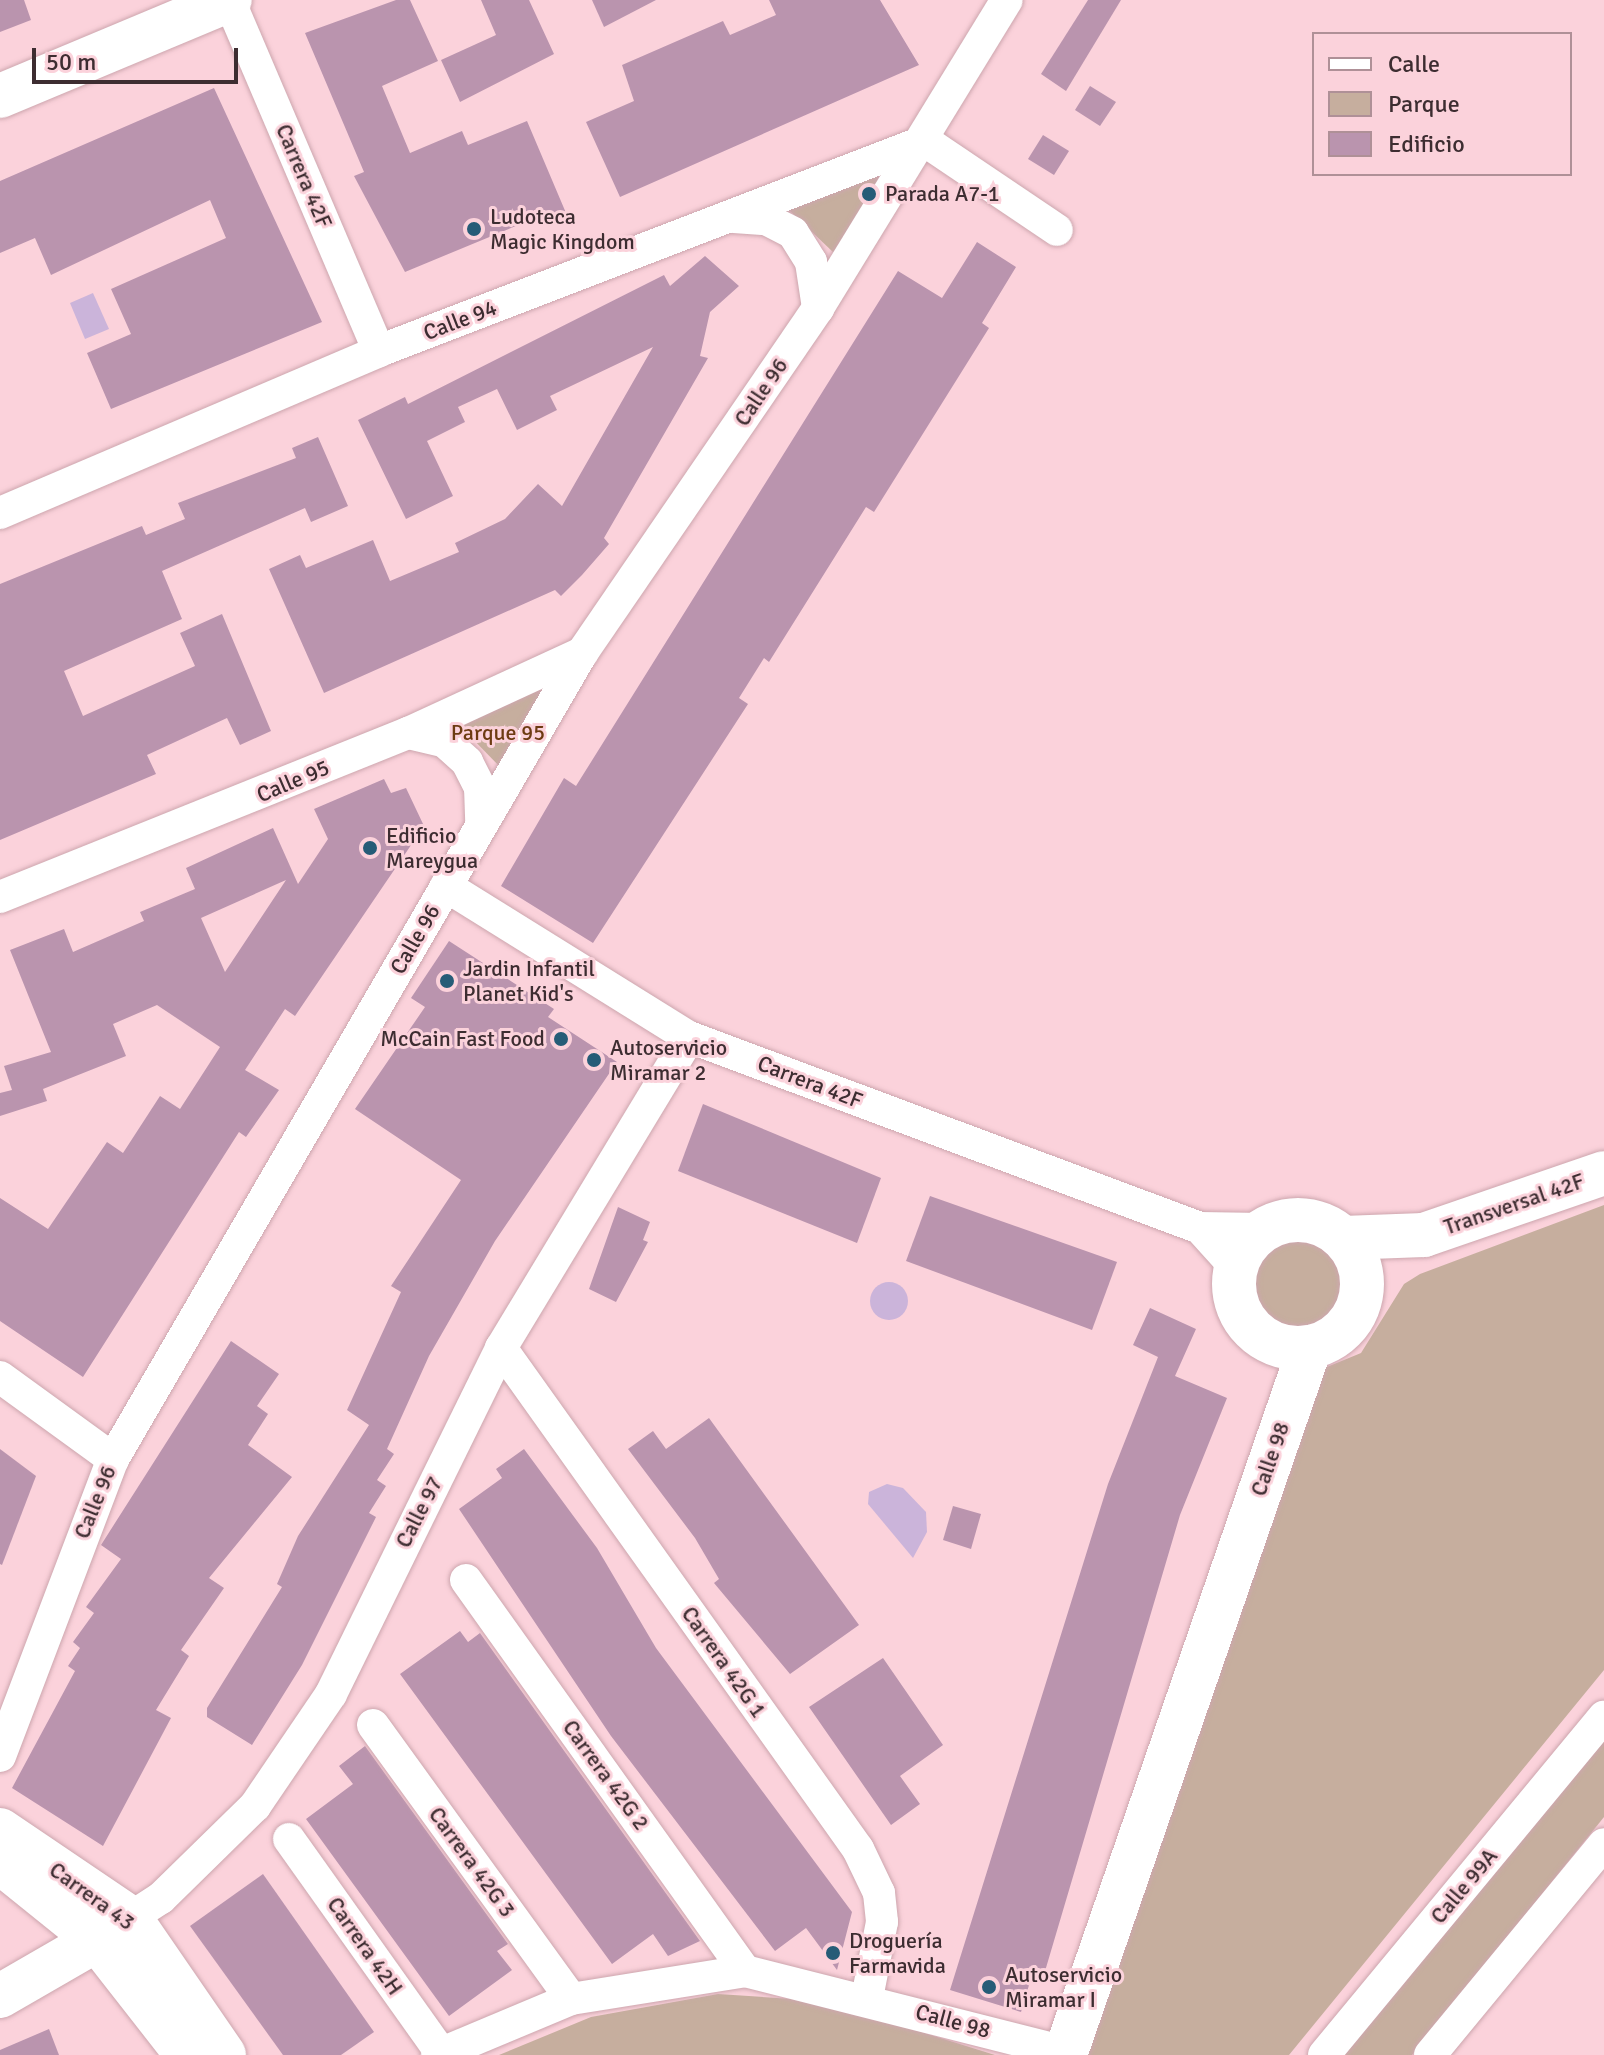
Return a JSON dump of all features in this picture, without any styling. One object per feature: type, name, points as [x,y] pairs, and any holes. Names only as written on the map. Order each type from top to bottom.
[{"type":"street","points":[[0,96],[230,0]]},
{"type":"street","name":"Carrera 42F","points":[[230,0],[379,351]]},
{"type":"street","name":"Calle 96","points":[[0,1756],[113,1459],[582,653],[818,308],[925,141],[1007,0]]},
{"type":"street","name":"Calle 94","points":[[0,513],[379,351],[925,141]]},
{"type":"street","points":[[925,141],[1057,230]]},
{"type":"street","points":[[731,216],[766,219],[793,233],[811,262],[818,308]]},
{"type":"street","name":"Calle 95","points":[[0,897],[408,733],[582,653]]},
{"type":"street","points":[[408,733],[444,741],[467,762],[480,787],[481,822]]},
{"type":"street","name":"Carrera 42F","points":[[446,886],[689,1037],[1200,1228],[1264,1229]]},
{"type":"street","name":"Calle 97","points":[[113,1929],[161,1898],[255,1806],[331,1694],[501,1348],[689,1037]]},
{"type":"street","name":"Transversal 42F","points":[[1343,1238],[1424,1235],[1604,1173]]},
{"type":"street","points":[[1298,1219],[1343,1238],[1358,1261],[1362,1288],[1344,1329],[1295,1358],[1240,1311],[1236,1268],[1264,1229],[1298,1219]]},
{"type":"street","name":"Carrera 42F","points":[[1200,1228],[1236,1268]]},
{"type":"street","name":"Transversal 42F","points":[[1362,1288],[1424,1235]]},
{"type":"street","name":"Carrera 42G 1","points":[[501,1348],[858,1849],[879,1893],[882,1922],[867,1998]]},
{"type":"street","name":"Calle 98","points":[[439,2054],[571,1999],[745,1971],[867,1998],[1065,2053],[1295,1358]]},
{"type":"street","points":[[0,1377],[113,1459]]},
{"type":"street","name":"Carrera 42G 2","points":[[466,1580],[745,1971]]},
{"type":"street","name":"Calle 99A","points":[[1324,2055],[1604,1717]]},
{"type":"street","name":"Carrera 42G 3","points":[[373,1725],[571,1999]]},
{"type":"street","name":"Carrera 43","points":[[0,1830],[113,1929],[224,2055]]},
{"type":"street","name":"Carrera 42H","points":[[289,1839],[439,2054]]},
{"type":"street","points":[[1430,2055],[1604,1844]]},
{"type":"street","name":"Carrera 43","points":[[0,1862],[113,1929],[187,2055]]},
{"type":"street","points":[[0,1996],[113,1929]]},
{"type":"green space","points":[[894,167],[835,254],[789,210]]},
{"type":"green space","name":"Parque 95","points":[[552,677],[503,770],[461,727]]},
{"type":"green space","points":[[1604,1205],[1604,1670],[1289,2055],[1087,2055],[1322,1369],[1361,1353],[1404,1284],[1420,1274]]},
{"type":"green space","points":[[1299,1227],[1321,1231],[1339,1243],[1351,1261],[1355,1283],[1351,1305],[1339,1323],[1321,1335],[1299,1339],[1277,1335],[1259,1323],[1247,1305],[1243,1283],[1247,1261],[1259,1243],[1277,1231]]},
{"type":"green space","points":[[1604,1737],[1604,1817],[1412,2055],[1340,2055]]},
{"type":"green space","points":[[718,1994],[822,2001],[995,2055],[499,2055],[591,2017]]},
{"type":"shaded area","points":[[93,293],[109,329],[85,339],[70,303]]},
{"type":"shaded area","points":[[889,1282],[903,1287],[908,1301],[903,1315],[889,1320],[875,1315],[870,1301],[875,1287]]},
{"type":"shaded area","points":[[887,1484],[903,1488],[926,1512],[927,1532],[913,1558],[868,1504],[869,1492]]},
{"type":"building","points":[[0,0],[24,0],[31,20],[0,32]]},
{"type":"building","points":[[396,0],[410,0],[438,61],[382,86],[410,153],[462,131],[468,145],[527,121],[566,213],[538,225],[535,218],[405,272],[354,176],[364,172],[305,33]]},
{"type":"building","points":[[481,0],[529,0],[554,54],[460,102],[441,60],[496,35]]},
{"type":"building","points":[[592,0],[656,0],[604,27]]},
{"type":"building","points":[[769,0],[880,0],[919,65],[620,197],[586,122],[634,101],[622,65],[723,21],[730,35],[776,15]]},
{"type":"building","points":[[1088,0],[1121,0],[1066,91],[1041,74]]},
{"type":"building","points":[[1090,86],[1116,102],[1100,126],[1075,110]]},
{"type":"building","points":[[214,88],[322,322],[111,409],[87,353],[131,334],[111,289],[226,238],[210,200],[51,275],[35,238],[0,253],[0,181]]},
{"type":"building","points":[[1043,135],[1069,151],[1054,175],[1028,159]]},
{"type":"building","points":[[977,242],[1016,267],[982,323],[989,328],[874,512],[866,507],[769,662],[764,658],[739,698],[748,704],[593,943],[501,886],[564,778],[576,786],[898,271],[942,298]]},
{"type":"building","points":[[705,256],[739,286],[710,312],[700,356],[708,358],[604,538],[609,544],[582,575],[561,596],[555,590],[324,693],[269,569],[300,555],[306,568],[373,540],[390,581],[459,552],[455,543],[505,519],[538,484],[562,506],[653,347],[550,396],[557,410],[517,430],[497,389],[458,407],[465,422],[427,441],[453,496],[406,519],[358,420],[405,397],[408,404],[664,275],[670,286]]},
{"type":"building","points":[[318,437],[348,506],[311,522],[305,508],[162,571],[182,619],[64,671],[83,716],[195,666],[180,633],[222,614],[271,731],[240,745],[227,718],[147,755],[156,774],[0,840],[0,584],[142,526],[146,535],[185,519],[178,503],[296,458],[292,448]]},
{"type":"building","points":[[384,779],[391,793],[406,788],[424,826],[295,1016],[285,1009],[245,1070],[279,1090],[246,1137],[239,1132],[83,1377],[0,1321],[0,1198],[48,1229],[107,1142],[123,1153],[160,1096],[180,1109],[220,1047],[157,1005],[113,1024],[126,1056],[43,1089],[47,1101],[0,1116],[0,1093],[12,1090],[4,1066],[51,1052],[10,950],[64,929],[73,952],[144,921],[140,912],[195,889],[186,868],[273,828],[298,884],[328,839],[314,809]],"holes":[[[286,880],[225,972],[201,918]]]},
{"type":"building","points":[[449,941],[554,1009],[548,1017],[617,1062],[495,1241],[429,1356],[387,1449],[394,1454],[377,1480],[386,1486],[369,1513],[376,1517],[302,1665],[252,1745],[207,1717],[207,1708],[282,1587],[277,1584],[298,1536],[369,1425],[347,1410],[401,1292],[391,1286],[461,1180],[355,1109],[425,1007],[411,998]]},
{"type":"building","points":[[703,1104],[881,1178],[857,1243],[678,1171]]},
{"type":"building","points":[[930,1196],[1117,1262],[1092,1330],[906,1261]]},
{"type":"building","points":[[618,1207],[650,1222],[643,1240],[648,1242],[616,1302],[589,1289]]},
{"type":"building","points":[[1150,1308],[1196,1329],[1175,1376],[1227,1398],[1180,1515],[1043,1978],[1032,1975],[1021,2012],[950,1990],[1108,1484],[1158,1357],[1133,1345]]},
{"type":"building","points":[[231,1341],[279,1374],[257,1406],[268,1414],[248,1445],[292,1477],[209,1578],[224,1588],[181,1650],[189,1656],[156,1710],[171,1718],[103,1846],[12,1788],[75,1671],[68,1666],[80,1648],[73,1642],[94,1613],[86,1607],[121,1559],[101,1545]]},
{"type":"building","points":[[709,1418],[859,1625],[790,1674],[714,1583],[719,1579],[695,1538],[628,1449],[653,1431],[666,1449]]},
{"type":"building","points":[[0,1449],[36,1476],[2,1565],[0,1564]]},
{"type":"building","points":[[524,1449],[597,1548],[656,1648],[852,1912],[837,1970],[806,1928],[775,1951],[611,1736],[459,1509],[502,1478],[496,1469]]},
{"type":"building","points":[[953,1506],[981,1514],[971,1549],[943,1540]]},
{"type":"building","points":[[460,1631],[468,1642],[480,1633],[700,1941],[668,1956],[653,1934],[612,1964],[400,1674]]},
{"type":"building","points":[[883,1658],[943,1745],[900,1776],[920,1804],[891,1825],[809,1707]]},
{"type":"building","points":[[365,1746],[508,1944],[497,1951],[512,1970],[449,2016],[306,1819],[353,1784],[339,1766]]},
{"type":"building","points":[[263,1874],[374,2032],[341,2055],[283,2055],[190,1926]]},
{"type":"building","points":[[49,2029],[59,2055],[0,2055],[0,2050]]},
{"type":"place","name":"Parada A7-1","points":[[869,194]]},
{"type":"place","name":"Ludoteca Magic Kingdom","points":[[474,229]]},
{"type":"place","name":"Edificio Mareygua","points":[[370,848]]},
{"type":"place","name":"Jardin Infantil Planet Kid's","points":[[447,981]]},
{"type":"place","name":"McCain Fast Food","points":[[561,1039]]},
{"type":"place","name":"Autoservicio Miramar 2","points":[[594,1060]]},
{"type":"place","name":"Droguería Farmavida","points":[[833,1953]]},
{"type":"place","name":"Autoservicio Miramar I","points":[[989,1987]]}]
